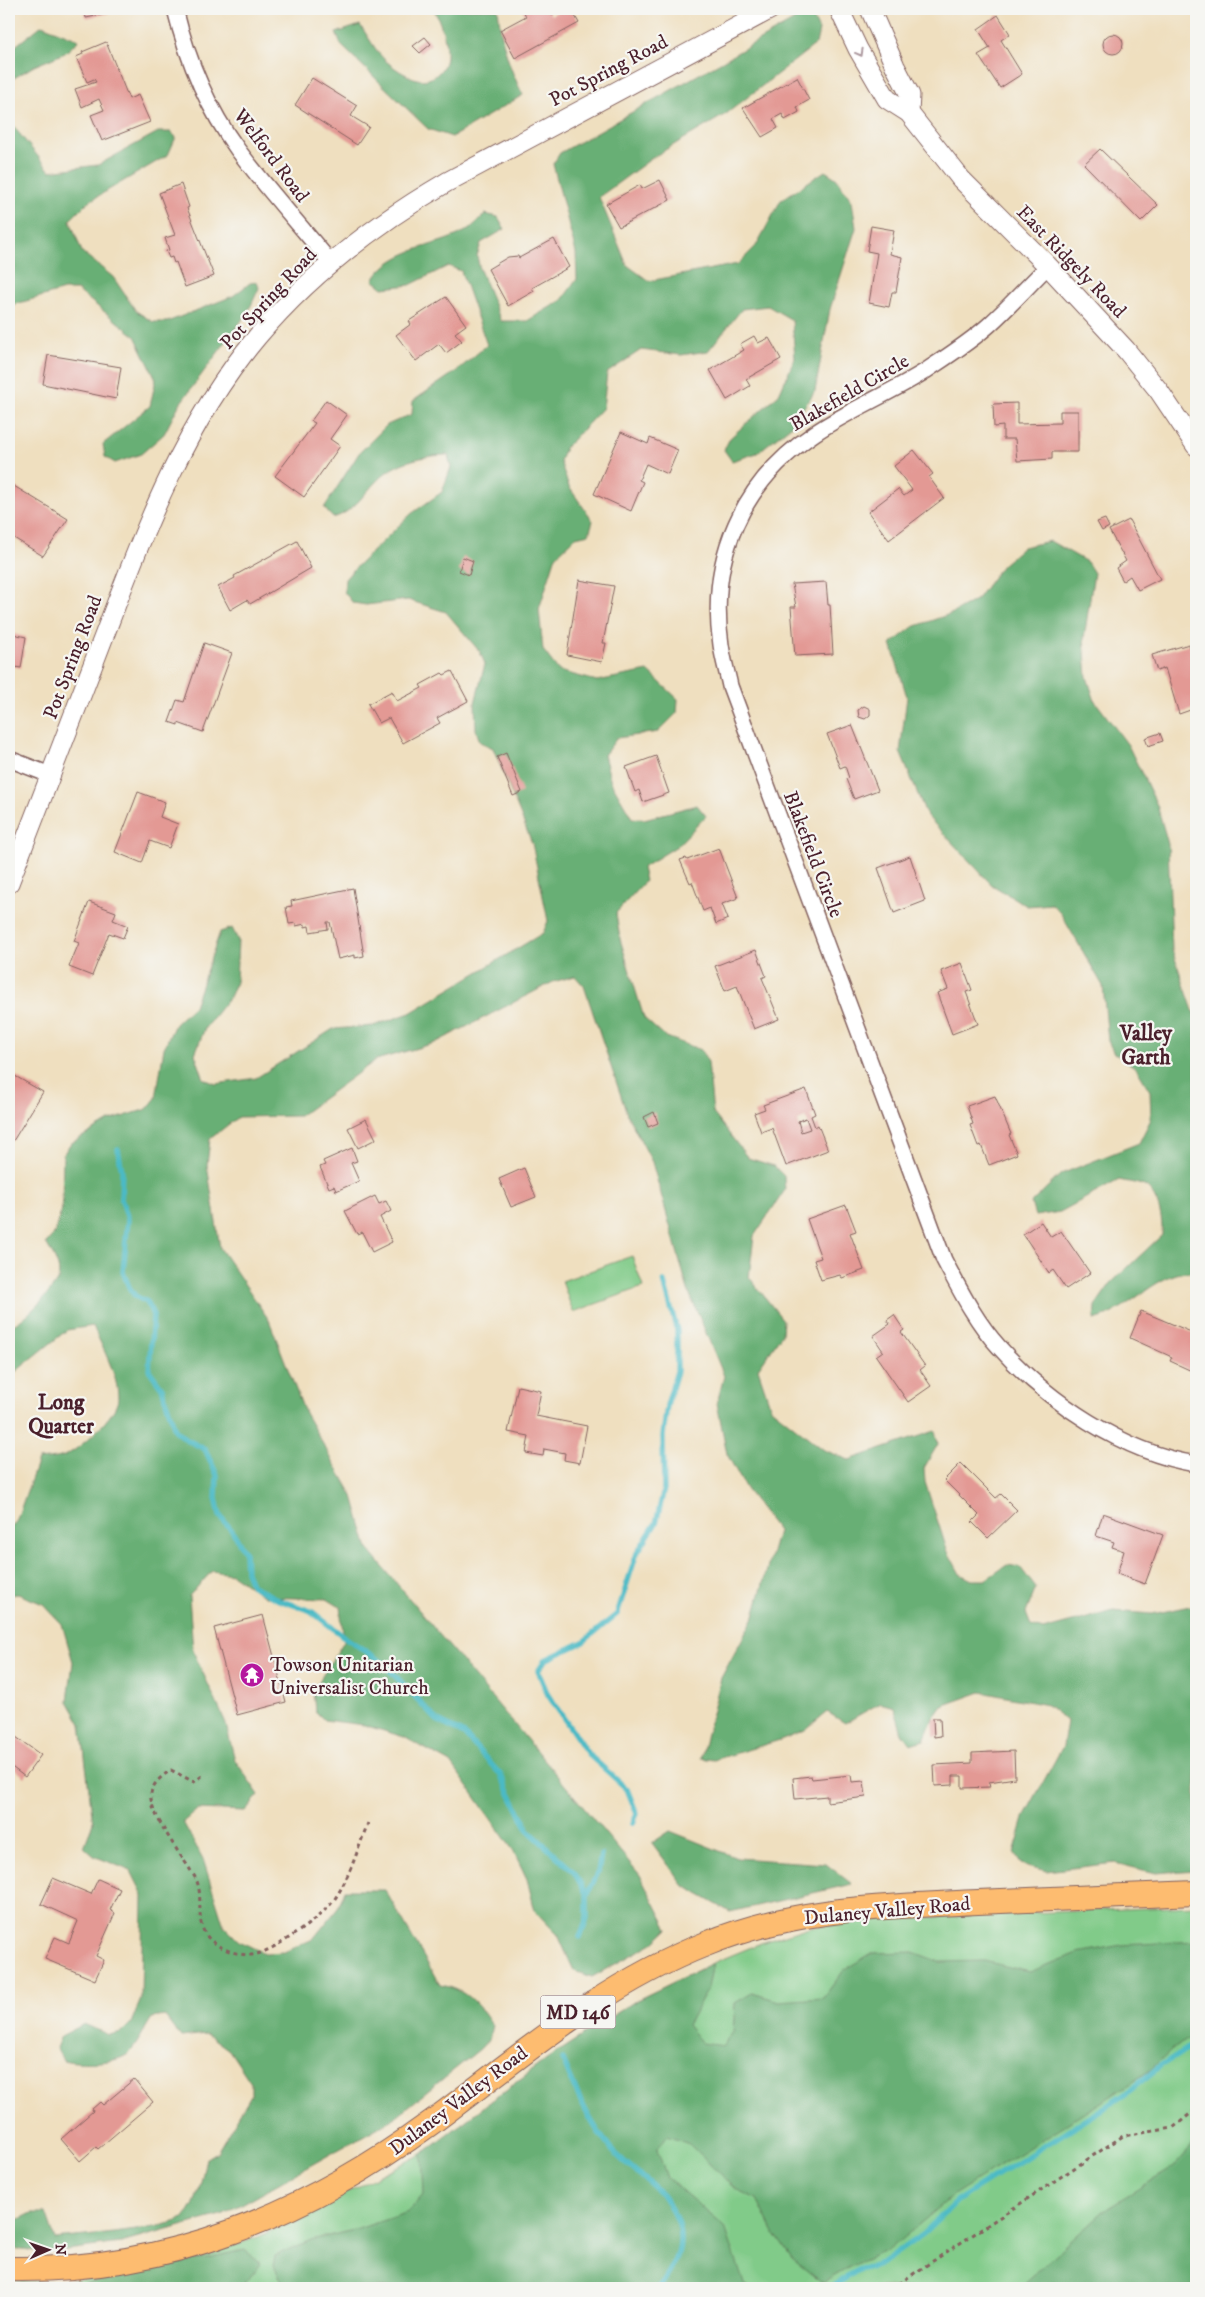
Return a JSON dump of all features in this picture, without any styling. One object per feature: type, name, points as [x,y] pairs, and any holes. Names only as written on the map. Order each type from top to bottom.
[{"type":"main road","name":"Dulaney Valley Road","points":[[9,2269],[62,2268],[129,2261],[203,2243],[253,2225],[310,2198],[367,2167],[601,1996],[658,1965],[705,1944],[754,1926],[807,1914],[866,1907],[1196,1893]]},
{"type":"street","name":"Welford Road","points":[[175,9],[181,34],[199,78],[218,117],[238,150],[330,262]]},
{"type":"street","name":"Pot Spring Road","points":[[9,883],[139,543],[177,459],[213,396],[256,338],[330,262],[352,243],[400,210],[447,182],[771,9]]},
{"type":"street","name":"East Ridgely Road","points":[[839,9],[858,49],[887,98],[909,113],[961,179],[1048,266],[1132,356],[1173,411],[1196,446]]},
{"type":"street","points":[[870,9],[910,96],[909,113]]},
{"type":"street","name":"Blakefield Circle","points":[[1048,266],[989,325],[951,354],[926,371],[816,432],[788,452],[769,473],[748,498],[734,528],[722,566],[718,603],[720,644],[730,686],[944,1260],[966,1301],[1004,1353],[1037,1385],[1081,1417],[1131,1444],[1183,1462],[1196,1464]]},
{"type":"street","points":[[9,759],[50,775]]},
{"type":"path","points":[[202,1776],[194,1782],[171,1770],[164,1774],[154,1787],[151,1794],[151,1802],[164,1828],[197,1881],[200,1893],[201,1927],[206,1936],[226,1949],[255,1955],[326,1910],[342,1886],[368,1823]]},
{"type":"path","points":[[892,2288],[1123,2136],[1173,2128],[1196,2110]]},
{"type":"green space","points":[[434,9],[498,9],[506,53],[523,95],[452,137],[428,129],[341,45],[336,33],[360,25],[384,59],[391,65],[413,78],[427,79],[440,71],[446,57],[441,26]]},
{"type":"green space","points":[[800,17],[813,18],[819,30],[816,44],[726,114],[655,156],[599,197],[627,265],[649,281],[738,264],[756,246],[781,200],[825,171],[836,178],[852,201],[856,228],[830,309],[815,391],[791,426],[757,453],[732,461],[724,450],[730,438],[779,394],[795,358],[792,320],[768,306],[742,309],[708,351],[681,355],[641,350],[607,373],[603,408],[565,448],[560,461],[569,487],[593,521],[589,534],[576,537],[556,556],[539,609],[543,650],[559,671],[597,681],[648,671],[678,699],[677,713],[658,732],[617,738],[604,755],[611,782],[632,818],[644,819],[697,805],[706,816],[677,846],[642,868],[645,881],[616,913],[620,939],[644,1018],[664,1036],[701,1050],[708,1062],[713,1113],[748,1158],[774,1166],[784,1176],[785,1190],[754,1236],[749,1277],[783,1320],[782,1334],[758,1369],[771,1408],[824,1450],[849,1460],[935,1431],[938,1444],[924,1468],[925,1482],[947,1550],[960,1574],[972,1580],[985,1580],[1007,1565],[1020,1567],[1036,1588],[1026,1613],[1031,1626],[1043,1630],[1113,1611],[1152,1614],[1196,1605],[1196,1870],[1155,1873],[1115,1863],[1046,1871],[1021,1864],[1014,1853],[1025,1815],[1063,1746],[1067,1721],[1047,1705],[981,1692],[942,1706],[933,1718],[924,1740],[910,1744],[902,1733],[894,1707],[880,1703],[845,1723],[827,1712],[805,1730],[780,1740],[714,1760],[701,1758],[721,1678],[753,1619],[778,1531],[746,1489],[727,1454],[717,1403],[724,1376],[688,1290],[652,1162],[627,1114],[584,986],[575,976],[553,982],[435,1043],[376,1060],[299,1116],[238,1117],[210,1139],[207,1165],[220,1248],[269,1320],[305,1413],[353,1496],[368,1549],[640,1875],[668,1929],[653,1943],[592,1977],[574,1971],[558,1935],[535,1911],[527,1879],[513,1850],[451,1763],[404,1737],[364,1725],[324,1720],[315,1711],[313,1691],[344,1641],[340,1607],[327,1599],[265,1597],[232,1574],[212,1571],[189,1596],[193,1651],[225,1721],[235,1760],[259,1795],[245,1811],[198,1809],[183,1822],[203,1859],[224,1926],[239,1941],[264,1953],[284,1952],[313,1939],[338,1908],[345,1890],[385,1890],[440,1985],[464,1994],[487,2017],[492,2025],[489,2039],[480,2049],[393,2119],[224,2214],[121,2243],[51,2252],[9,2249],[9,2224],[32,2213],[46,2213],[55,2239],[161,2226],[176,2222],[185,2217],[196,2198],[206,2159],[217,2152],[251,2095],[251,2083],[229,2050],[207,2034],[181,2037],[165,2016],[152,2018],[131,2051],[115,2060],[78,2062],[63,2060],[56,2048],[61,2036],[84,2024],[109,2035],[122,2032],[131,2023],[141,1999],[143,1895],[131,1871],[94,1856],[84,1847],[93,1823],[81,1724],[68,1701],[73,1662],[62,1624],[43,1604],[18,1594],[9,1595],[9,1528],[16,1522],[38,1460],[64,1456],[79,1447],[105,1422],[112,1413],[118,1398],[109,1361],[93,1326],[67,1330],[9,1377],[9,1326],[21,1320],[36,1306],[58,1279],[59,1270],[46,1243],[55,1233],[62,1208],[63,1155],[70,1144],[109,1121],[147,1109],[156,1098],[164,1048],[175,1024],[194,1006],[220,932],[232,928],[238,940],[236,982],[231,995],[205,1028],[195,1054],[204,1079],[216,1084],[256,1078],[333,1029],[373,1026],[410,1013],[543,933],[548,921],[532,843],[493,748],[480,742],[476,730],[475,703],[485,664],[480,652],[446,612],[408,600],[366,605],[353,603],[344,592],[345,579],[354,569],[411,514],[442,492],[451,467],[448,455],[431,456],[396,466],[382,476],[354,506],[341,515],[333,518],[324,508],[359,453],[387,425],[412,414],[413,401],[458,370],[487,345],[461,271],[448,266],[410,285],[383,288],[373,280],[381,269],[391,261],[464,232],[485,214],[498,217],[505,229],[481,243],[477,256],[480,270],[501,321],[527,321],[562,300],[577,279],[576,253],[553,164],[560,153]]},
{"type":"green space","points":[[42,25],[79,40],[65,53],[34,66],[9,81],[9,51]]},
{"type":"green space","points":[[9,121],[50,171],[98,165],[158,132],[171,132],[176,137],[168,155],[88,202],[70,220],[82,252],[113,277],[136,311],[153,322],[167,322],[233,296],[250,283],[257,282],[259,288],[248,312],[179,405],[164,434],[141,454],[115,463],[105,457],[103,444],[150,406],[156,379],[135,336],[77,290],[64,290],[9,306]]},
{"type":"green space","points":[[1050,541],[1087,562],[1094,573],[1084,638],[1087,677],[1095,701],[1128,745],[1157,805],[1168,844],[1172,950],[1196,1019],[1196,1272],[1182,1273],[1157,1283],[1120,1309],[1094,1320],[1095,1306],[1111,1283],[1162,1235],[1161,1216],[1154,1197],[1146,1187],[1119,1180],[1060,1212],[1035,1216],[1031,1203],[1061,1174],[1139,1143],[1151,1119],[1150,1091],[1136,1068],[1114,1053],[1108,1041],[1103,986],[1061,914],[1052,904],[1027,906],[992,885],[927,816],[900,752],[907,697],[891,644],[913,627],[953,613],[977,599],[1002,565],[1023,547]]},
{"type":"green space","points":[[632,1256],[643,1287],[573,1312],[562,1281]]},
{"type":"green space","points":[[670,1831],[737,1858],[826,1864],[852,1884],[730,1912],[684,1886],[652,1843]]},
{"type":"green space","points":[[1196,1906],[1196,2288],[9,2288],[9,2282],[63,2281],[117,2276],[191,2261],[258,2237],[316,2210],[422,2154],[548,2058],[637,2000],[713,1963],[761,1943],[809,1927],[867,1920]]},
{"type":"green space","points":[[1196,1941],[1196,2035],[1172,2049],[1149,2071],[955,2194],[890,2249],[853,2265],[823,2283],[792,2259],[773,2231],[757,2199],[735,2189],[689,2144],[667,2136],[657,2149],[667,2178],[725,2227],[744,2284],[749,2288],[286,2288],[273,2265],[275,2256],[311,2240],[358,2229],[408,2212],[424,2194],[422,2154],[548,2058],[637,2000],[713,1963],[708,1988],[687,2025],[702,2043],[723,2046],[733,2032],[735,2003],[752,1993],[779,2001],[823,1998],[844,1970],[872,1953],[913,1952],[940,1962],[984,1961],[1030,1972],[1077,1953],[1122,1945]]},
{"type":"green space","points":[[1196,2142],[1196,2288],[1019,2288],[1108,2207],[1173,2168]]},
{"type":"green space","points":[[245,2250],[261,2264],[241,2288],[9,2288],[9,2286],[86,2283]]},
{"type":"building","points":[[84,9],[115,9],[115,12],[86,18]]},
{"type":"building","points":[[522,9],[548,9],[551,15],[563,9],[571,9],[579,23],[515,58],[500,30],[526,16]]},
{"type":"building","points":[[998,15],[1010,34],[1001,40],[1022,74],[1000,88],[978,55],[990,48],[978,29]]},
{"type":"building","points":[[1113,34],[1120,37],[1123,44],[1120,51],[1113,54],[1106,51],[1103,44],[1106,37]]},
{"type":"building","points":[[425,37],[431,44],[420,53],[413,46]]},
{"type":"building","points":[[106,42],[129,99],[138,95],[150,122],[102,141],[91,115],[104,110],[99,99],[82,107],[75,89],[96,82],[94,79],[87,82],[76,57],[83,54],[82,52]]},
{"type":"building","points":[[797,77],[809,100],[797,107],[799,112],[785,120],[782,114],[773,119],[778,128],[762,137],[743,108]]},
{"type":"building","points":[[312,78],[357,106],[351,116],[369,127],[357,145],[295,105]]},
{"type":"building","points":[[1100,149],[1158,205],[1141,222],[1084,164]]},
{"type":"building","points":[[660,180],[670,200],[619,227],[606,204],[640,185],[642,189]]},
{"type":"building","points":[[181,184],[189,207],[187,208],[214,276],[185,287],[176,262],[174,263],[172,257],[169,258],[166,251],[169,250],[165,238],[175,235],[159,193]]},
{"type":"building","points":[[871,226],[894,230],[890,254],[902,257],[896,292],[892,292],[889,307],[869,303],[877,253],[867,251]]},
{"type":"building","points":[[554,239],[569,267],[532,288],[534,291],[508,306],[488,269],[508,257],[518,256],[519,258]]},
{"type":"building","points":[[446,297],[466,325],[455,333],[462,341],[446,353],[439,344],[416,361],[396,335],[411,324],[409,321]]},
{"type":"building","points":[[754,336],[758,343],[769,338],[781,359],[746,379],[750,386],[727,400],[710,370],[744,350],[740,344]]},
{"type":"building","points":[[48,355],[121,367],[116,399],[43,384]]},
{"type":"building","points":[[326,400],[347,415],[330,439],[340,446],[304,497],[275,476],[315,423],[311,421]]},
{"type":"building","points":[[1017,403],[1017,424],[1060,423],[1060,411],[1078,411],[1078,452],[1052,452],[1052,459],[1017,461],[1015,439],[1003,439],[1003,426],[994,427],[993,404]]},
{"type":"building","points":[[621,432],[648,444],[650,438],[678,450],[668,474],[646,464],[639,480],[643,482],[631,511],[594,494]]},
{"type":"building","points":[[914,450],[933,474],[929,477],[944,498],[889,540],[868,512],[898,489],[904,496],[912,490],[894,466]]},
{"type":"building","points":[[9,483],[68,519],[43,556],[9,535],[9,514],[12,510],[9,508]]},
{"type":"building","points":[[1105,519],[1109,527],[1102,531],[1097,522]]},
{"type":"building","points":[[1129,520],[1160,579],[1138,590],[1130,576],[1123,581],[1116,568],[1126,561],[1109,530]]},
{"type":"building","points":[[297,541],[311,568],[250,604],[247,600],[230,610],[218,587]]},
{"type":"building","points":[[463,557],[473,561],[469,575],[459,571]]},
{"type":"building","points":[[579,580],[614,586],[603,643],[606,643],[602,662],[567,655]]},
{"type":"building","points":[[826,582],[828,605],[830,605],[833,654],[795,656],[791,607],[796,607],[792,584]]},
{"type":"building","points":[[9,633],[26,637],[21,668],[9,666]]},
{"type":"building","points":[[204,643],[232,653],[203,732],[178,723],[178,725],[169,722],[177,700],[184,702]]},
{"type":"building","points":[[1189,644],[1196,669],[1196,708],[1179,714],[1165,668],[1157,671],[1152,655]]},
{"type":"building","points":[[452,671],[468,701],[437,718],[440,723],[403,743],[389,718],[379,723],[368,704],[392,691],[397,701],[422,688],[420,685],[442,673],[444,675]]},
{"type":"building","points":[[864,706],[870,709],[870,715],[865,719],[859,717],[858,710]]},
{"type":"building","points":[[852,725],[878,790],[854,799],[846,779],[849,778],[845,766],[840,768],[827,734]]},
{"type":"building","points":[[1160,733],[1163,741],[1148,746],[1145,738]]},
{"type":"building","points":[[506,753],[522,792],[513,796],[497,757]]},
{"type":"building","points":[[656,756],[669,793],[643,802],[639,790],[635,792],[626,767]]},
{"type":"building","points":[[138,792],[165,802],[160,817],[178,824],[169,848],[150,841],[142,863],[115,852]]},
{"type":"building","points":[[719,848],[738,898],[722,904],[728,919],[716,924],[710,908],[703,911],[692,882],[690,883],[680,860],[686,858],[687,860]]},
{"type":"building","points":[[910,856],[925,901],[894,913],[878,868]]},
{"type":"building","points":[[353,888],[364,956],[355,958],[355,955],[338,959],[330,922],[327,922],[328,929],[310,932],[309,926],[305,927],[305,924],[296,926],[296,923],[289,924],[286,907],[292,906],[291,901]]},
{"type":"building","points":[[89,902],[116,912],[113,920],[128,926],[123,938],[109,933],[92,976],[69,967],[79,943],[74,941]]},
{"type":"building","points":[[756,950],[766,976],[762,978],[779,1019],[754,1029],[737,986],[725,991],[715,966]]},
{"type":"building","points":[[962,963],[972,990],[966,992],[978,1024],[952,1034],[937,993],[948,989],[941,971]]},
{"type":"building","points":[[15,1076],[43,1092],[13,1141],[9,1138],[9,1088]]},
{"type":"building","points":[[806,1089],[815,1114],[811,1116],[815,1127],[818,1125],[828,1150],[786,1166],[772,1128],[761,1132],[754,1113],[765,1109],[763,1105]],"holes":[[[806,1118],[810,1129],[801,1132],[798,1121]]]},
{"type":"building","points":[[995,1096],[1017,1154],[989,1165],[981,1145],[978,1146],[970,1125],[973,1124],[967,1106]]},
{"type":"building","points":[[654,1112],[658,1123],[648,1127],[644,1117]]},
{"type":"building","points":[[366,1119],[376,1139],[358,1148],[348,1128]]},
{"type":"building","points":[[352,1148],[357,1161],[351,1163],[359,1181],[336,1191],[334,1186],[329,1188],[320,1167],[325,1165],[323,1161]]},
{"type":"building","points":[[524,1168],[536,1197],[511,1207],[499,1179]]},
{"type":"building","points":[[375,1196],[379,1204],[386,1201],[391,1211],[380,1217],[392,1242],[372,1252],[362,1232],[357,1234],[345,1211]]},
{"type":"building","points":[[846,1205],[856,1231],[850,1233],[864,1270],[842,1278],[840,1275],[821,1280],[814,1260],[821,1258],[807,1219]]},
{"type":"building","points":[[1041,1222],[1051,1237],[1061,1231],[1090,1273],[1066,1289],[1053,1270],[1049,1273],[1023,1234]]},
{"type":"building","points":[[1141,1311],[1196,1334],[1196,1373],[1170,1361],[1172,1357],[1130,1338]]},
{"type":"building","points":[[894,1315],[904,1330],[901,1332],[925,1366],[920,1370],[931,1386],[908,1402],[876,1356],[883,1351],[873,1336],[890,1324],[887,1320]]},
{"type":"building","points":[[518,1386],[541,1391],[536,1416],[587,1426],[580,1463],[564,1460],[565,1453],[544,1449],[543,1456],[526,1453],[529,1436],[508,1432]]},
{"type":"building","points":[[961,1463],[996,1498],[1001,1494],[1017,1510],[988,1538],[972,1522],[979,1515],[944,1480]]},
{"type":"building","points":[[1103,1513],[1163,1535],[1145,1584],[1117,1574],[1124,1551],[1112,1547],[1114,1542],[1096,1536]]},
{"type":"building","name":"Towson Unitarian Universalist Church","points":[[263,1615],[286,1702],[237,1715],[214,1628]]},
{"type":"building","points":[[933,1718],[940,1718],[941,1736],[934,1737]]},
{"type":"building","points":[[9,1732],[41,1755],[25,1777],[9,1765]]},
{"type":"building","points":[[1014,1751],[1015,1778],[989,1782],[990,1787],[962,1788],[962,1776],[953,1776],[953,1785],[935,1786],[934,1765],[972,1763],[972,1753]]},
{"type":"building","points":[[851,1775],[852,1782],[864,1781],[866,1797],[827,1802],[827,1796],[795,1799],[793,1778],[811,1776],[812,1779]]},
{"type":"building","points":[[53,1878],[91,1894],[98,1879],[120,1889],[110,1910],[115,1913],[96,1956],[104,1960],[95,1980],[45,1959],[55,1937],[69,1943],[78,1921],[41,1904]]},
{"type":"building","points":[[134,2079],[153,2102],[98,2149],[96,2147],[80,2161],[61,2139],[93,2111],[92,2109],[100,2102],[103,2105]]},
{"type":"waterway","points":[[118,1149],[122,1171],[121,1198],[128,1219],[123,1272],[135,1296],[147,1302],[153,1315],[149,1370],[162,1388],[175,1430],[187,1440],[205,1449],[217,1475],[216,1498],[220,1516],[233,1532],[245,1553],[246,1572],[252,1586],[279,1600],[311,1611],[343,1636],[382,1662],[438,1721],[464,1734],[500,1774],[529,1831],[574,1872],[587,1895],[587,1918],[580,1937]]},
{"type":"waterway","points":[[633,1823],[637,1814],[627,1789],[588,1754],[548,1695],[538,1671],[545,1660],[583,1642],[617,1614],[637,1553],[656,1523],[664,1489],[663,1436],[667,1405],[677,1371],[677,1330],[664,1282]]},
{"type":"waterway","points":[[587,1895],[598,1872],[601,1855]]},
{"type":"waterway","points":[[831,2288],[858,2270],[882,2263],[923,2234],[957,2201],[1124,2095],[1160,2066],[1196,2043]]},
{"type":"waterway","points":[[563,2060],[584,2107],[604,2140],[618,2156],[661,2193],[676,2220],[679,2230],[679,2250],[671,2269],[659,2288]]},
{"type":"place","name":"Towson Unitarian Universalist Church","points":[[252,1675]]},
{"type":"district","name":"Valley Garth","points":[[1146,1045]]},
{"type":"district","name":"Long Quarter","points":[[61,1414]]}]
